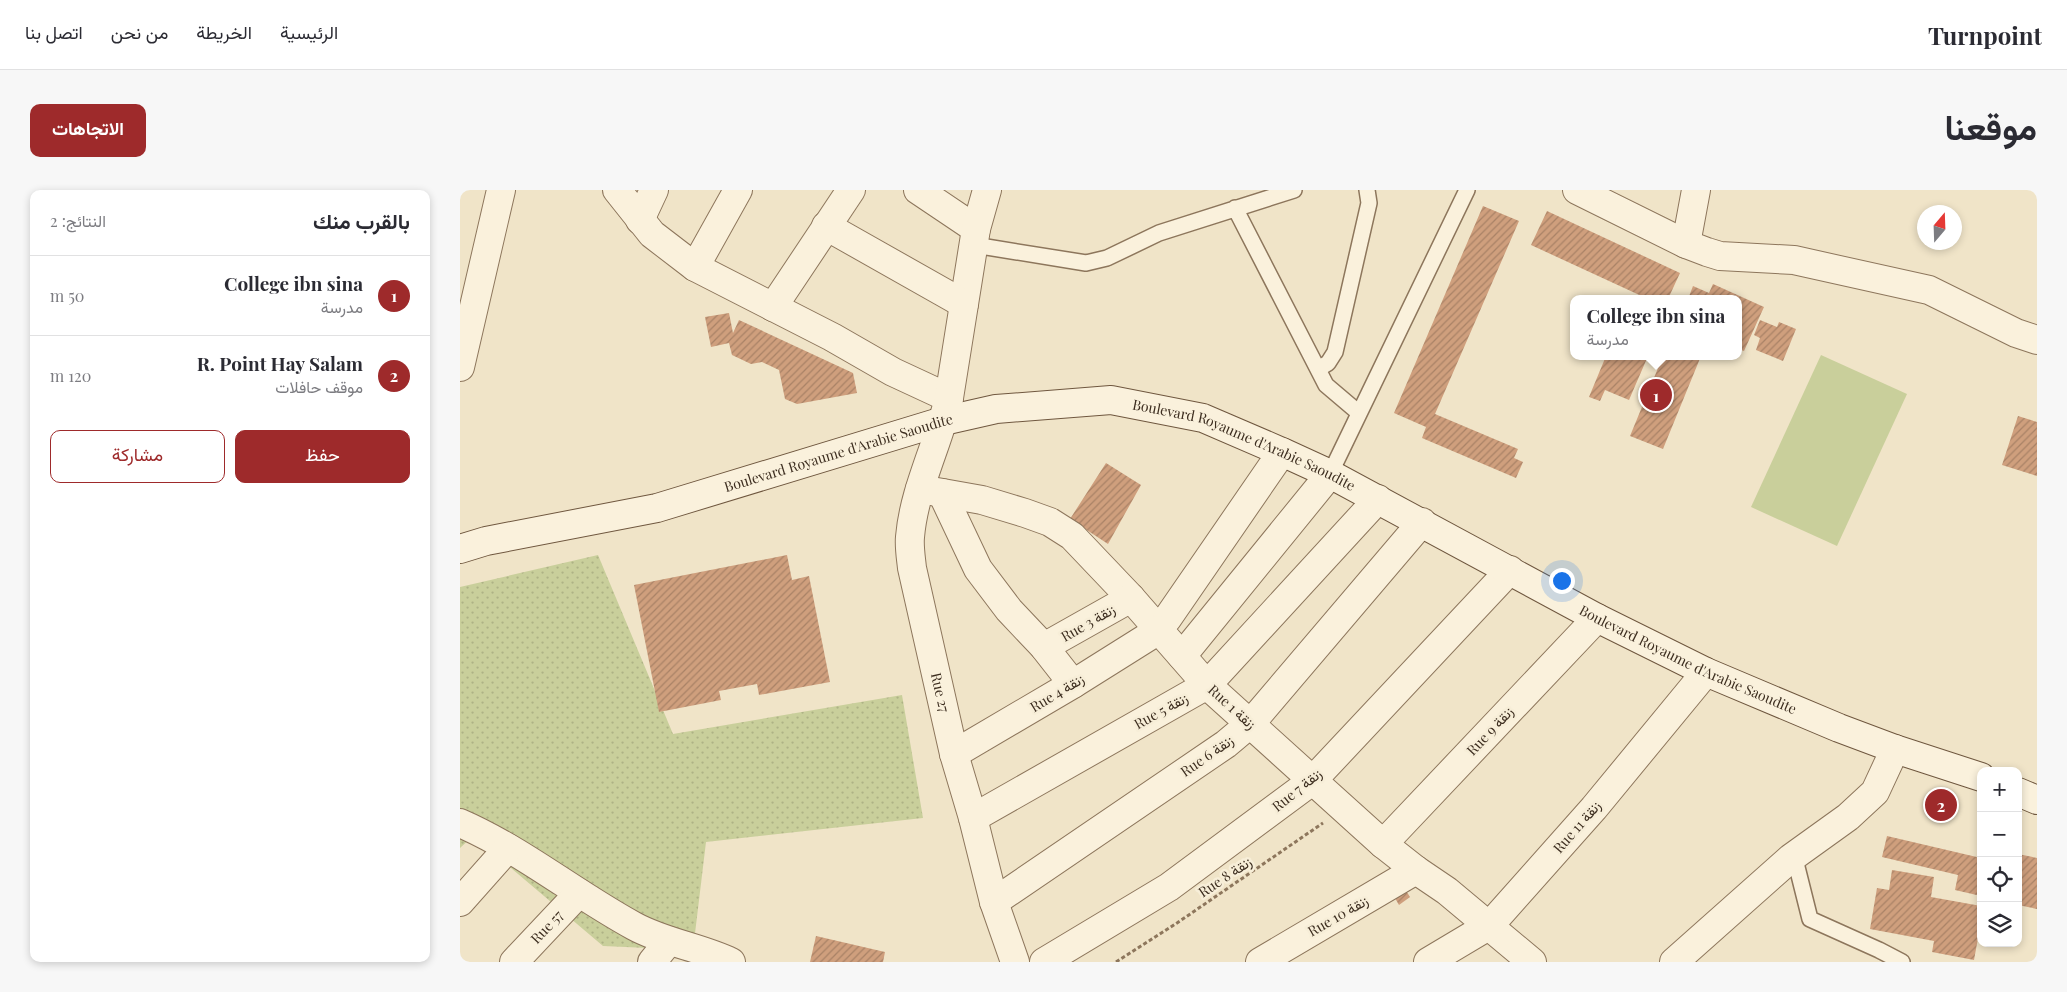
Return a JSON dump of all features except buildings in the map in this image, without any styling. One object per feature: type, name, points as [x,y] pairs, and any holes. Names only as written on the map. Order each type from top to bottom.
[{"type":"street","points":[[460,367],[466,313],[501,190]]},
{"type":"street","points":[[617,190],[652,234],[694,267],[832,337],[893,372],[946,410]]},
{"type":"street","points":[[640,220],[654,190]]},
{"type":"street","points":[[694,267],[738,190]]},
{"type":"street","points":[[773,307],[851,190]]},
{"type":"street","points":[[918,190],[975,237]]},
{"type":"street","name":"Rue 27","points":[[987,190],[975,237],[931,491],[913,515],[910,539],[912,568],[954,754],[973,818],[994,902],[1015,962]]},
{"type":"street","points":[[1577,190],[1686,244],[1720,256],[1794,260],[1929,290],[2016,333],[2037,340]]},
{"type":"street","points":[[1686,244],[1696,190]]},
{"type":"street","points":[[826,226],[964,304]]},
{"type":"street","name":"Boulevard Royaume d'Arabie Saoudite","points":[[460,548],[657,508],[946,410],[996,409],[1112,400],[1202,418],[1282,452],[1330,474],[1597,618],[1706,672],[1839,728],[1895,749],[1977,776]]},
{"type":"street","name":"Rue 4 زنقة","points":[[954,754],[1073,684],[1163,625],[1282,452]]},
{"type":"street","points":[[1182,656],[1330,474]]},
{"type":"street","points":[[931,491],[978,569],[1009,610],[1044,647],[1073,684]]},
{"type":"street","name":"Rue 1 زنقة","points":[[931,491],[982,500],[1050,522],[1072,536],[1131,598],[1163,625],[1182,656],[1207,685],[1251,723],[1312,782],[1345,808],[1383,844],[1416,870],[1448,891],[1532,962]]},
{"type":"street","name":"Rue 5 زنقة","points":[[973,818],[1207,685],[1378,499]]},
{"type":"street","name":"Rue 6 زنقة","points":[[994,902],[1226,744],[1251,723],[1422,522]]},
{"type":"street","name":"Rue 7 زنقة","points":[[1044,962],[1170,886],[1312,782],[1510,570]]},
{"type":"street","name":"Rue 3 زنقة","points":[[1044,647],[1131,598]]},
{"type":"street","name":"Rue 9 زنقة","points":[[1383,844],[1597,618]]},
{"type":"street","name":"Rue 11 زنقة","points":[[1428,962],[1490,925],[1594,808],[1706,672]]},
{"type":"street","points":[[1674,962],[1791,858],[1848,817],[1876,792],[1895,749]]},
{"type":"street","points":[[2022,786],[2037,788]]},
{"type":"street","points":[[2022,794],[2037,800]]},
{"type":"street","points":[[460,823],[508,848],[636,928],[731,962]]},
{"type":"street","points":[[460,902],[508,848]]},
{"type":"street","name":"Rue 10 زنقة","points":[[1260,962],[1416,870]]},
{"type":"street","name":"Rue 57","points":[[514,962],[579,893]]},
{"type":"street","points":[[652,962],[669,941]]},
{"type":"lane","points":[[975,237],[1086,263],[1107,258],[1159,233],[1294,190]]},
{"type":"lane","points":[[1318,369],[1328,363],[1335,352],[1369,203],[1367,190]]},
{"type":"lane","points":[[1330,474],[1467,190]]},
{"type":"lane","points":[[1235,208],[1238,219],[1326,385],[1359,413]]},
{"type":"lane","points":[[1791,858],[1796,863],[1810,920],[1902,962]]},
{"type":"path","name":"Rue 8 زنقة","points":[[1116,962],[1177,923],[1345,808]]},
{"type":"green space","points":[[1821,355],[1907,394],[1837,546],[1751,507]]},
{"type":"green space","points":[[598,555],[673,734],[902,695],[923,818],[706,842],[693,950],[603,946],[473,836],[460,848],[460,587]]},
{"type":"place","name":"College ibn sina","points":[[1656,395]]},
{"type":"place","name":"R. Point Hay Salam","points":[[1941,805]]}]
